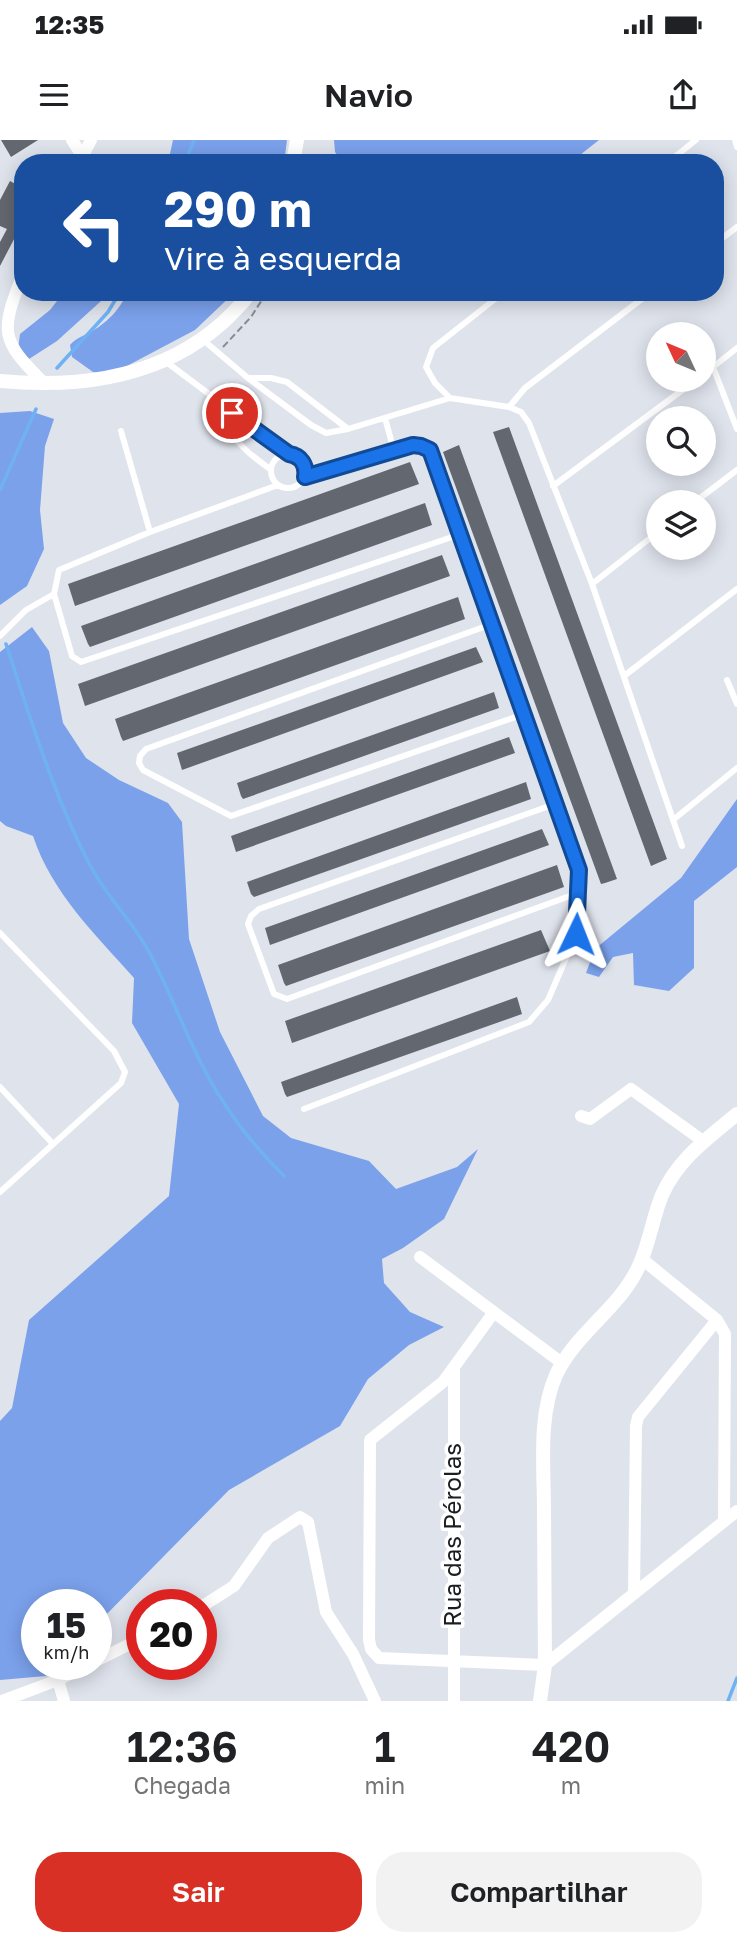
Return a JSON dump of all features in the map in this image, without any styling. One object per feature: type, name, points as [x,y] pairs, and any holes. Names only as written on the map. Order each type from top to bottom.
[{"type":"street","points":[[14,293],[4,315],[5,338],[19,360],[44,383]]},
{"type":"street","points":[[0,381],[44,383],[118,376],[164,361],[202,339],[243,301]]},
{"type":"street","points":[[581,1116],[590,1119],[631,1089],[703,1141]]},
{"type":"street","points":[[540,1701],[545,1665],[545,1420],[548,1400],[562,1363],[627,1287],[642,1259],[670,1179],[692,1150],[737,1114]]},
{"type":"street","points":[[421,1256],[562,1363]]},
{"type":"street","points":[[642,1259],[718,1320],[725,1334],[724,1521]]},
{"type":"street","points":[[494,1312],[454,1368],[429,1394],[370,1440],[369,1640],[374,1654],[386,1660],[545,1665],[737,1511]]},
{"type":"street","points":[[634,1594],[638,1417],[718,1320]]},
{"type":"street","name":"Rua das Pérolas","points":[[454,1368],[454,1701]]},
{"type":"street","points":[[217,1597],[234,1586],[268,1538],[300,1517],[303,1518],[308,1522],[326,1612],[353,1654],[375,1701]]},
{"type":"street","points":[[2,1701],[58,1680],[64,1701]]},
{"type":"lane","points":[[678,154],[696,140]]},
{"type":"lane","points":[[734,140],[737,146]]},
{"type":"lane","points":[[450,398],[435,383],[426,367],[433,348],[493,301]]},
{"type":"lane","points":[[509,407],[525,388],[639,301]]},
{"type":"lane","points":[[202,339],[311,425],[326,433],[348,429],[450,398],[509,407],[521,412],[529,423],[592,584],[682,846]]},
{"type":"lane","points":[[716,365],[737,348]]},
{"type":"lane","points":[[164,361],[303,462],[305,477]]},
{"type":"lane","points":[[716,375],[737,429]]},
{"type":"lane","points":[[248,377],[287,382],[348,429]]},
{"type":"lane","points":[[553,486],[680,392]]},
{"type":"lane","points":[[216,401],[227,431],[271,470]]},
{"type":"lane","points":[[385,418],[394,451]]},
{"type":"lane","points":[[121,431],[150,532]]},
{"type":"lane","points":[[304,1108],[529,1022],[548,1000],[576,934],[579,870],[461,534],[430,450],[413,445],[305,477],[294,487],[278,485],[150,532],[59,570],[54,594],[72,656],[81,662],[461,534]]},
{"type":"lane","points":[[278,485],[271,470],[275,460],[289,454]]},
{"type":"lane","points":[[711,490],[737,470]]},
{"type":"lane","points":[[592,584],[646,541]]},
{"type":"lane","points":[[624,676],[737,589]]},
{"type":"lane","points":[[0,636],[26,611],[54,594]]},
{"type":"lane","points":[[492,624],[146,749],[140,756],[139,763],[144,770],[231,816],[524,713]]},
{"type":"lane","points":[[727,680],[737,704]]},
{"type":"lane","points":[[673,820],[737,768]]},
{"type":"lane","points":[[555,803],[259,909],[251,916],[248,924],[274,994],[287,999],[578,893]]},
{"type":"lane","points":[[0,933],[114,1051],[125,1072],[121,1083],[0,1192]]},
{"type":"lane","points":[[0,1087],[52,1144]]},
{"type":"path","points":[[217,352],[251,317],[261,301]]},
{"type":"shaded area","points":[[173,140],[287,140],[285,154],[170,154]]},
{"type":"shaded area","points":[[334,140],[599,140],[581,154],[335,152]]},
{"type":"shaded area","points":[[57,301],[101,301],[57,341],[29,359],[18,349],[20,334]]},
{"type":"shaded area","points":[[226,301],[195,330],[125,367],[106,374],[93,372],[72,357],[70,345],[109,319],[122,303]]},
{"type":"shaded area","points":[[30,411],[54,419],[45,446],[40,510],[44,549],[27,586],[0,605],[0,413]]},
{"type":"shaded area","points":[[32,627],[49,651],[63,723],[86,758],[119,780],[168,803],[182,822],[189,939],[220,1032],[263,1116],[291,1138],[369,1161],[396,1189],[457,1167],[478,1149],[444,1219],[403,1248],[382,1259],[384,1283],[410,1312],[444,1327],[409,1345],[368,1379],[340,1426],[229,1490],[131,1589],[126,1589],[126,1595],[112,1609],[112,1589],[21,1589],[21,1678],[0,1680],[0,1421],[12,1408],[29,1320],[169,1196],[179,1104],[132,1023],[134,978],[63,894],[41,857],[33,836],[0,821],[0,652]]},
{"type":"shaded area","points":[[737,799],[737,867],[694,901],[694,968],[669,991],[634,985],[633,953],[613,957],[599,977],[586,973],[595,949],[681,878]]},
{"type":"building","points":[[1,140],[38,140],[14,154],[11,157]]},
{"type":"building","points":[[10,181],[14,183],[14,239],[0,266],[0,242],[7,229],[0,226],[0,200]]},
{"type":"building","points":[[509,427],[667,859],[651,866],[493,432]]},
{"type":"building","points":[[459,445],[617,879],[601,884],[443,452]]},
{"type":"building","points":[[410,462],[419,484],[75,606],[68,584]]},
{"type":"building","points":[[425,503],[432,525],[90,647],[81,626]]},
{"type":"building","points":[[442,555],[450,576],[85,706],[78,684]]},
{"type":"building","points":[[458,597],[465,619],[123,741],[121,737],[115,719]]},
{"type":"building","points":[[476,647],[483,662],[182,770],[177,753]]},
{"type":"building","points":[[494,692],[499,708],[243,799],[241,796],[237,783]]},
{"type":"building","points":[[509,737],[515,753],[236,852],[231,836]]},
{"type":"building","points":[[526,782],[531,799],[254,897],[251,894],[247,882]]},
{"type":"building","points":[[542,829],[549,845],[270,945],[265,928]]},
{"type":"building","points":[[557,865],[564,887],[286,986],[284,983],[278,965]]},
{"type":"building","points":[[541,930],[550,951],[292,1043],[285,1021]]},
{"type":"building","points":[[517,997],[522,1014],[287,1097],[285,1094],[281,1082]]},
{"type":"waterway","points":[[189,154],[194,140]]},
{"type":"waterway","points":[[57,368],[108,312],[115,301]]},
{"type":"waterway","points":[[0,490],[36,409]]},
{"type":"waterway","points":[[6,644],[54,786],[91,867],[148,950],[195,1051],[228,1110],[249,1138],[284,1176]]},
{"type":"waterway","points":[[728,1701],[737,1678]]},
{"type":"route","points":[[232,413],[289,454],[299,458],[305,466],[305,477],[413,445],[430,450],[579,870],[576,934]]}]
